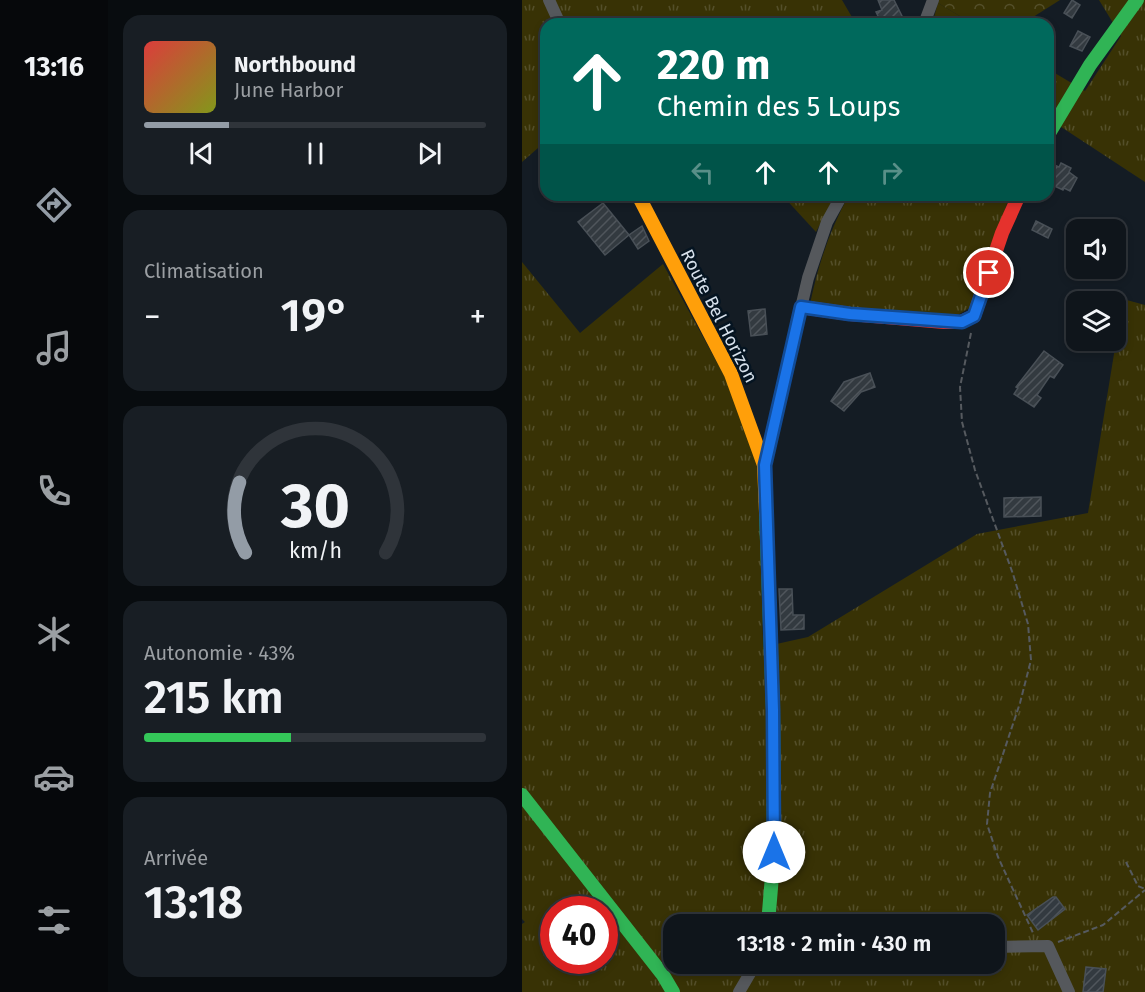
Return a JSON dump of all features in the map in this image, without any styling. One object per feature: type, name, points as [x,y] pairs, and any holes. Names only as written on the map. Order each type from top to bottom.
[{"type":"street","points":[[549,0],[557,18]]},
{"type":"street","points":[[926,18],[933,0]]},
{"type":"street","points":[[1054,125],[1075,90],[1137,0]]},
{"type":"street","name":"Route Bel Horizon","points":[[641,201],[731,374],[765,465],[773,722],[774,852],[769,914]]},
{"type":"street","points":[[765,465],[808,278],[827,222],[839,201]]},
{"type":"street","points":[[801,307],[850,314],[962,322],[974,316],[1002,233],[1016,201]]},
{"type":"street","points":[[522,795],[663,975],[673,992]]},
{"type":"street","points":[[1005,947],[1043,946],[1069,992]]},
{"type":"street","points":[[739,992],[750,974]]},
{"type":"path","points":[[974,316],[960,387],[962,422],[975,470],[992,512],[1028,624],[1031,660],[1020,703],[990,793],[987,824],[998,857],[1043,946],[1103,925],[1145,889],[1138,886],[1126,862]]},
{"type":"green space","points":[[522,0],[842,0],[852,18],[540,18],[540,146],[522,162]]},
{"type":"green space","points":[[939,0],[1060,0],[1032,18],[963,18],[938,3]]},
{"type":"green space","points":[[1099,0],[1145,0],[1145,182],[1054,122],[1054,73],[1085,91],[1121,36]]},
{"type":"green space","points":[[938,3],[963,18],[934,18]]},
{"type":"green space","points":[[788,201],[832,201],[816,232]]},
{"type":"green space","points":[[846,201],[1008,201],[971,307],[956,316],[810,304],[825,248]]},
{"type":"green space","points":[[522,262],[580,333],[663,264],[725,377],[759,468],[763,647],[808,637],[977,534],[1088,513],[1114,351],[1126,351],[1126,300],[1145,305],[1145,992],[522,992],[522,924],[525,922],[522,919]]},
{"type":"building","points":[[878,0],[894,0],[903,18],[879,18],[876,12],[882,10]]},
{"type":"building","points":[[1072,0],[1080,5],[1072,18],[1064,13]]},
{"type":"building","points":[[1078,31],[1090,37],[1082,51],[1070,46]]},
{"type":"building","points":[[1061,163],[1071,168],[1069,172],[1077,178],[1070,191],[1054,186],[1054,165],[1059,167]]},
{"type":"building","points":[[603,203],[629,235],[605,255],[578,222]]},
{"type":"building","points":[[1036,221],[1052,229],[1048,238],[1032,230]]},
{"type":"building","points":[[642,226],[649,241],[638,249],[629,235]]},
{"type":"building","points":[[765,309],[767,334],[751,336],[748,311]]},
{"type":"building","points":[[1044,351],[1063,365],[1054,378],[1050,376],[1037,395],[1041,398],[1034,407],[1014,394],[1018,388],[1016,387]]},
{"type":"building","points":[[870,373],[875,387],[861,392],[844,411],[831,401],[844,382]]},
{"type":"building","points":[[1041,497],[1041,516],[1004,517],[1004,498]]},
{"type":"building","points":[[779,589],[792,589],[793,615],[804,615],[804,629],[781,630]]},
{"type":"building","points":[[1056,897],[1065,909],[1038,930],[1027,915]]},
{"type":"building","points":[[1086,967],[1106,969],[1103,992],[1083,992]]},
{"type":"traffic: fast","points":[[1054,125],[1090,65],[1137,0]]},
{"type":"traffic: fast","points":[[766,513],[773,710],[774,852],[769,914]]},
{"type":"traffic: fast","points":[[522,795],[663,975],[673,992]]},
{"type":"traffic: slow","points":[[641,201],[731,374],[764,465],[766,513]]},
{"type":"traffic: jam","points":[[801,307],[850,314],[944,322],[961,322],[974,316],[1002,233],[1016,201]]},
{"type":"route","points":[[774,852],[773,710],[765,465],[801,307],[850,314],[962,322],[974,316],[989,273]]}]
